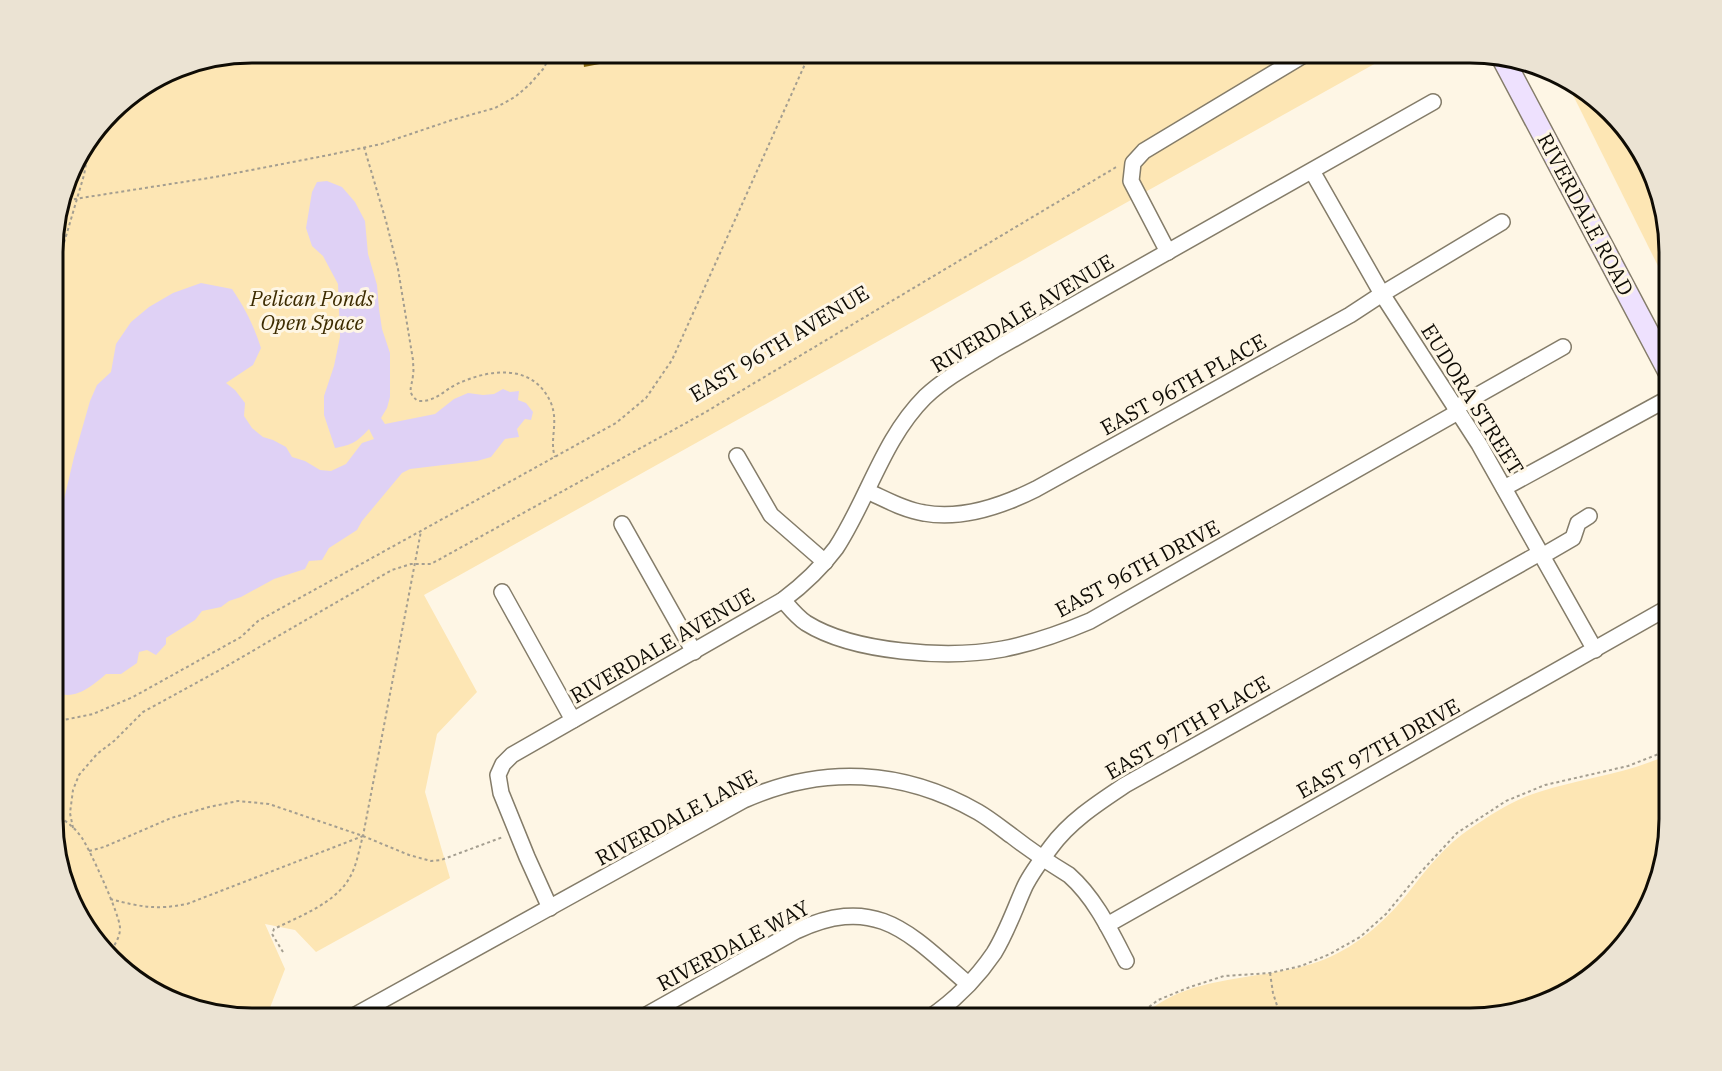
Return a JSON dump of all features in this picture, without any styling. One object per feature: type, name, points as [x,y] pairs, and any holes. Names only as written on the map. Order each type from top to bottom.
[{"type":"street","points":[[1168,252],[1131,182],[1133,164],[1144,151],[1289,63]]},
{"type":"street","name":"RIVERDALE ROAD","points":[[1507,67],[1659,353]]},
{"type":"street","name":"RIVERDALE AVENUE","points":[[550,908],[501,793],[498,775],[512,755],[783,600],[825,562],[843,537],[895,436],[926,397],[941,384],[994,350],[1433,102]]},
{"type":"street","name":"EUDORA STREET","points":[[1312,171],[1382,294],[1479,444],[1595,650]]},
{"type":"street","name":"EAST 96TH PLACE","points":[[867,491],[910,510],[941,515],[971,512],[1011,502],[1350,315],[1502,222]]},
{"type":"street","name":"EAST 96TH DRIVE","points":[[783,600],[796,616],[824,632],[891,649],[942,654],[983,652],[1048,638],[1090,621],[1563,347]]},
{"type":"street","points":[[1504,488],[1659,403]]},
{"type":"street","points":[[736,456],[771,514],[825,562]]},
{"type":"street","name":"EAST 97TH PLACE","points":[[943,1008],[968,984],[994,952],[1026,884],[1065,830],[1082,815],[1125,785],[1573,538],[1578,523],[1589,516]]},
{"type":"street","points":[[622,524],[694,652]]},
{"type":"street","points":[[502,592],[573,720]]},
{"type":"street","name":"EAST 97TH DRIVE","points":[[1107,925],[1659,613]]},
{"type":"street","name":"RIVERDALE LANE","points":[[368,1008],[744,800],[775,788],[824,777],[851,776],[885,779],[929,789],[980,813],[1080,885],[1088,894],[1126,960]]},
{"type":"street","name":"RIVERDALE WAY","points":[[659,1008],[796,931],[823,920],[850,915],[880,919],[895,925],[914,937],[968,984]]},
{"type":"path","points":[[70,199],[163,186],[364,147],[495,108],[529,85],[546,63]]},
{"type":"path","points":[[63,720],[93,714],[152,687],[241,637],[258,621],[616,423],[646,398],[672,360],[805,63]]},
{"type":"path","points":[[364,147],[398,269],[413,360],[414,374],[410,390],[412,397],[418,401],[434,400],[455,385],[475,377],[501,371],[522,376],[538,385],[551,403],[555,430],[552,449],[555,458]]},
{"type":"path","name":"EAST 96TH AVENUE","points":[[415,564],[431,564],[704,413],[1144,151]]},
{"type":"path","points":[[64,243],[87,159]]},
{"type":"path","points":[[283,952],[272,934],[274,929],[339,892],[351,876],[363,836],[421,531]]},
{"type":"path","points":[[73,828],[70,813],[73,790],[79,775],[97,754],[114,741],[143,712],[392,570],[415,564]]},
{"type":"path","points":[[1148,1008],[1158,1000],[1224,976],[1270,973],[1301,966],[1330,954],[1360,938],[1386,914],[1457,833],[1506,801],[1545,785],[1628,766],[1659,754]]},
{"type":"path","points":[[89,851],[104,847],[171,818],[238,801],[269,804],[431,861],[441,860],[517,831]]},
{"type":"path","points":[[63,820],[82,839],[110,899],[120,927],[118,938],[113,947]]},
{"type":"path","points":[[110,899],[146,908],[167,908],[187,904],[363,836]]},
{"type":"path","points":[[1270,973],[1278,1008]]},
{"type":"green space","name":"Pelican Ponds Open Space","points":[[252,63],[1376,63],[424,595],[477,692],[437,734],[425,792],[450,878],[316,952],[295,930],[265,924],[285,969],[270,1008],[227,1006],[203,1002],[180,994],[157,983],[118,953],[88,914],[69,868],[63,819],[63,252],[69,203],[77,180],[95,147],[127,110],[157,88],[180,77],[203,69]]},
{"type":"green space","points":[[1572,93],[1604,118],[1620,137],[1645,180],[1653,203],[1657,227],[1659,268]]},
{"type":"green space","points":[[1659,758],[1659,831],[1653,868],[1645,891],[1634,914],[1604,953],[1585,969],[1554,989],[1531,998],[1482,1008],[1154,1008],[1183,992],[1207,984],[1284,971],[1332,956],[1354,944],[1374,929],[1445,850],[1495,812],[1530,795]]},
{"type":"shaded area","points":[[327,181],[342,187],[355,202],[365,221],[368,254],[377,285],[382,329],[390,353],[390,397],[381,418],[385,424],[435,414],[454,399],[468,393],[494,394],[503,389],[510,392],[519,391],[518,400],[526,403],[533,412],[531,420],[525,419],[517,429],[519,437],[505,439],[491,457],[477,461],[410,469],[402,473],[357,530],[329,548],[322,560],[309,561],[305,569],[274,579],[221,607],[202,611],[195,620],[166,638],[166,644],[156,655],[147,650],[139,652],[137,663],[121,674],[106,674],[80,692],[63,694],[63,504],[90,401],[97,385],[111,372],[116,344],[131,322],[149,307],[173,293],[201,283],[232,289],[249,317],[261,348],[253,365],[226,383],[245,403],[244,416],[252,428],[263,437],[286,447],[292,457],[305,461],[320,470],[331,471],[346,464],[362,443],[374,439],[369,429],[354,442],[335,448],[324,415],[324,396],[340,337],[338,284],[323,256],[312,246],[306,228],[312,192],[317,182]]},
{"type":"building","points":[[583,63],[605,63],[584,67]]}]
